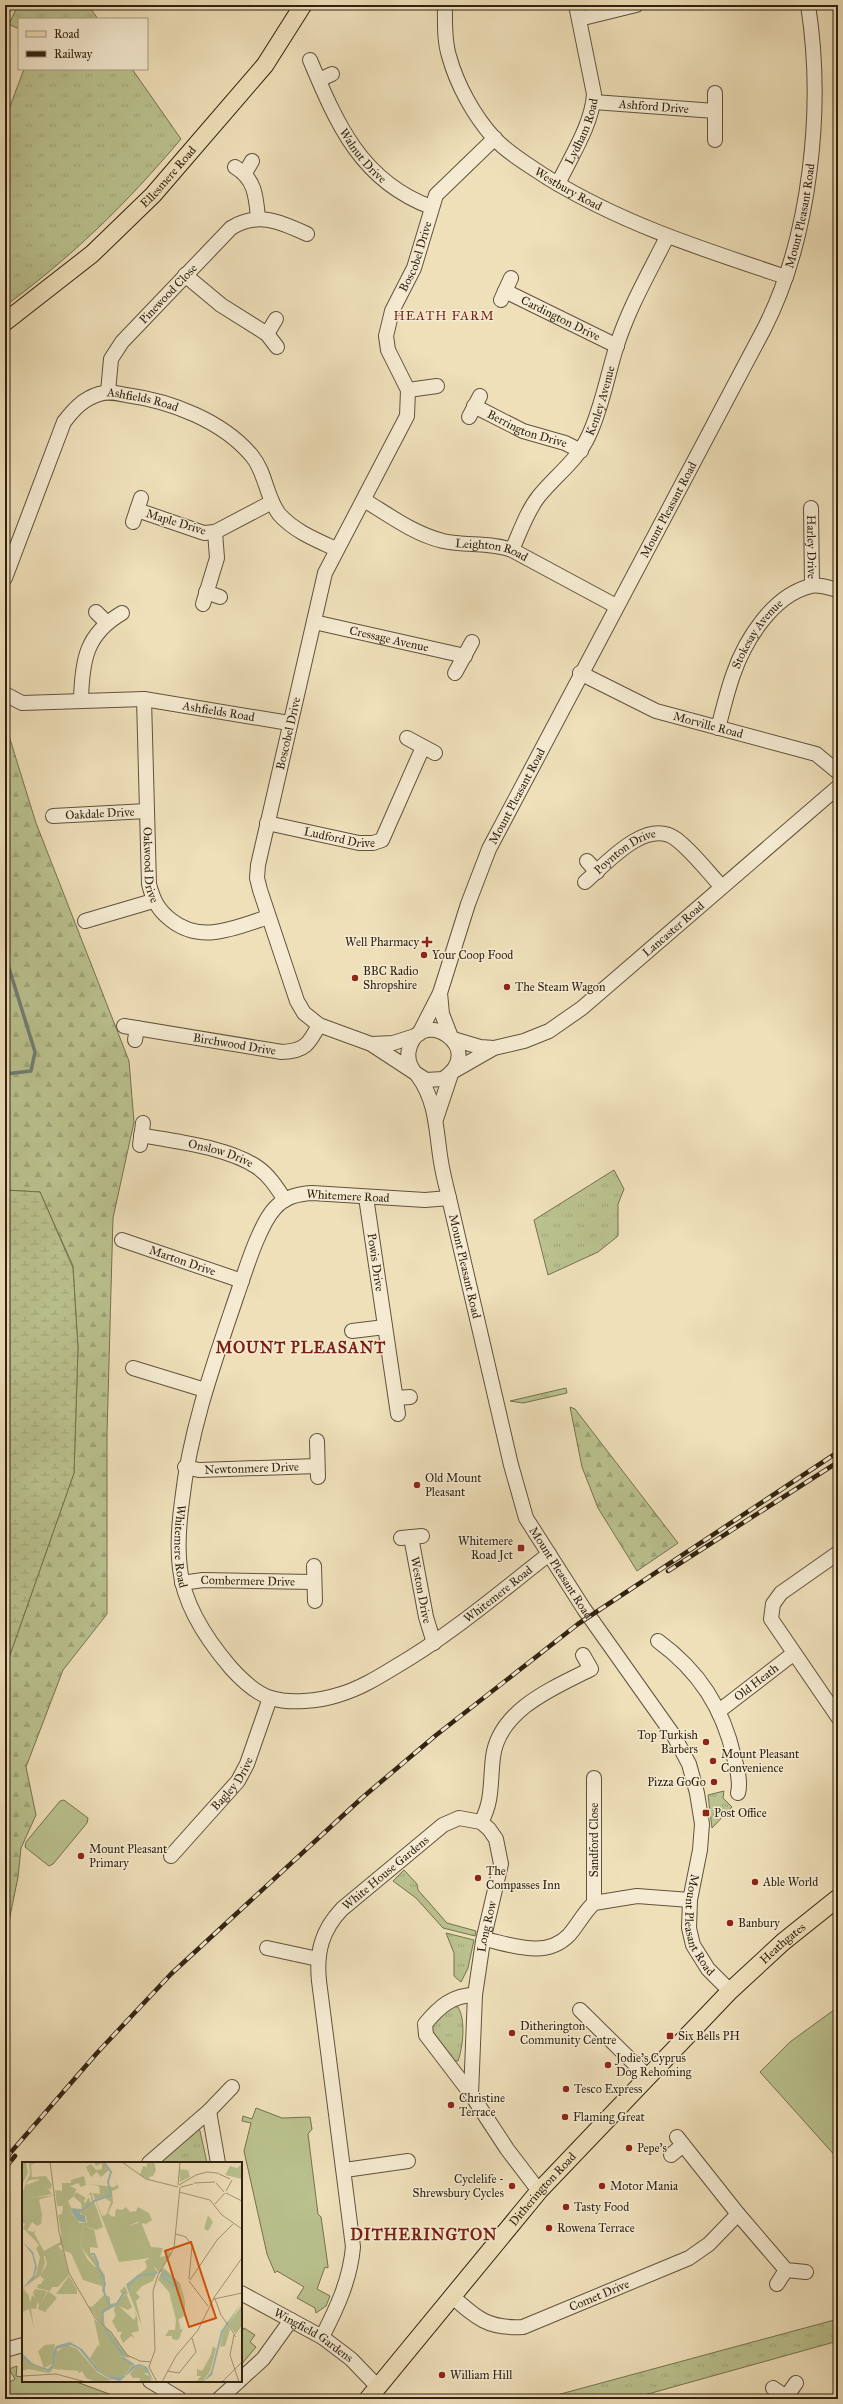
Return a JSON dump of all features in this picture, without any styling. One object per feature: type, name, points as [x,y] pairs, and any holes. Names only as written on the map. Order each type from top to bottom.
[{"type":"main road","name":"Ellesmere Road","points":[[5,322],[92,254],[154,195],[265,65],[303,5]]},
{"type":"main road","name":"Heathgates","points":[[730,1991],[783,1942],[838,1898]]},
{"type":"main road","name":"Ditherington Road","points":[[373,2393],[538,2191],[730,1991]]},
{"type":"street","name":"Westbury Road","points":[[445,5],[448,55],[468,102],[494,138],[526,164],[558,184],[627,221],[666,237],[786,276]]},
{"type":"street","points":[[577,12],[636,5]]},
{"type":"street","name":"Mount Pleasant Road","points":[[730,1991],[708,1969],[693,1945],[688,1920],[690,1900],[700,1850],[702,1824],[697,1792],[689,1764],[674,1736],[584,1609],[526,1518],[511,1465],[441,1163],[436,1119],[428,1092],[411,1068],[408,1056],[410,1043],[417,1035],[440,993],[468,904],[489,849],[580,673],[766,325],[786,276],[795,250],[804,212],[812,140],[815,58],[808,5]]},
{"type":"street","name":"Lydham Road","points":[[558,184],[589,120],[594,102],[594,94],[577,12]]},
{"type":"street","name":"Walnut Drive","points":[[310,60],[341,130],[374,172],[416,202],[431,207]]},
{"type":"street","points":[[319,80],[332,74]]},
{"type":"street","points":[[715,93],[715,140]]},
{"type":"street","name":"Ashford Drive","points":[[594,102],[715,111]]},
{"type":"street","name":"Boscobel Drive","points":[[417,1075],[371,1044],[319,1025],[304,1013],[297,1001],[268,917],[257,878],[267,823],[325,573],[336,549],[364,500],[407,416],[408,390],[388,350],[386,336],[392,311],[414,268],[431,207],[444,186],[494,138]]},
{"type":"street","points":[[244,167],[252,187],[258,218]]},
{"type":"street","name":"Pinewood Close","points":[[108,392],[111,359],[122,342],[231,228],[244,221],[258,218],[273,219],[289,232],[307,234]]},
{"type":"street","name":"Kenley Avenue","points":[[512,550],[538,497],[581,451],[602,399],[617,346],[642,287],[666,237]]},
{"type":"street","points":[[185,276],[221,305],[267,334],[277,347]]},
{"type":"street","name":"Cardington Drive","points":[[511,278],[503,296],[617,346]]},
{"type":"street","points":[[267,334],[276,319]]},
{"type":"street","points":[[408,390],[437,386]]},
{"type":"street","name":"Ashfields Road","points":[[5,578],[64,422],[76,406],[88,398],[108,392],[140,396],[201,417],[228,433],[252,455],[262,468],[272,502],[279,513],[291,525],[305,535],[336,549]]},
{"type":"street","name":"Berrington Drive","points":[[474,406],[523,431],[565,443],[581,451]]},
{"type":"street","name":"Leighton Road","points":[[364,500],[426,536],[457,543],[498,545],[512,550],[616,606]]},
{"type":"street","name":"Maple Drive","points":[[137,510],[204,533],[215,532],[272,502]]},
{"type":"street","name":"Harley Drive","points":[[812,585],[813,509]]},
{"type":"street","name":"Maple Drive","points":[[215,532],[217,558],[204,598],[220,597]]},
{"type":"street","points":[[812,585],[838,590]]},
{"type":"street","name":"Stokesay Avenue","points":[[718,728],[732,675],[755,633],[767,616],[780,602],[797,591],[812,585]]},
{"type":"street","points":[[96,612],[106,622]]},
{"type":"street","points":[[81,700],[83,665],[88,647],[97,632],[106,622],[122,613]]},
{"type":"street","name":"Cressage Avenue","points":[[314,622],[464,656]]},
{"type":"street","points":[[455,673],[472,642]]},
{"type":"street","name":"Morville Road","points":[[580,673],[656,711],[816,754],[838,772]]},
{"type":"street","name":"Ashfields Road","points":[[5,694],[22,702],[144,699],[290,723]]},
{"type":"street","name":"Oakwood Drive","points":[[144,699],[149,884],[153,901],[166,917],[176,924],[199,933],[213,933],[268,917]]},
{"type":"street","name":"Ludford Drive","points":[[267,823],[359,843],[373,844],[382,840],[429,750],[407,738]]},
{"type":"street","name":"Lancaster Road","points":[[452,1073],[494,1048],[524,1041],[549,1031],[582,1008],[721,886],[838,787]]},
{"type":"street","name":"Oakdale Drive","points":[[53,816],[147,811]]},
{"type":"street","name":"Poynton Drive","points":[[585,882],[638,838],[652,833],[675,838],[721,886]]},
{"type":"street","points":[[587,861],[597,872]]},
{"type":"street","points":[[95,922],[153,901]]},
{"type":"street","name":"Mount Pleasant Road","points":[[436,1119],[452,1073],[456,1066],[458,1052],[442,1014],[440,993]]},
{"type":"street","name":"Birchwood Drive","points":[[132,1031],[282,1052],[296,1052],[307,1045],[319,1025]]},
{"type":"street","points":[[417,1035],[436,1030],[452,1038]]},
{"type":"street","name":"Boscobel Drive","points":[[371,1044],[393,1043],[417,1035]]},
{"type":"street","name":"Lancaster Road","points":[[452,1038],[473,1045],[494,1048]]},
{"type":"street","points":[[417,1075],[435,1080],[452,1073]]},
{"type":"street","name":"Onslow Drive","points":[[141,1134],[187,1144],[238,1158],[257,1167],[267,1175],[285,1200]]},
{"type":"street","name":"Whitemere Road","points":[[449,1198],[425,1200],[312,1193],[296,1194],[285,1200],[268,1216],[242,1281],[205,1390],[185,1467],[179,1521],[178,1554],[182,1583],[196,1618],[237,1675],[270,1698],[317,1700],[338,1695],[370,1682],[434,1643],[549,1554]]},
{"type":"street","name":"Powis Drive","points":[[366,1197],[385,1327],[403,1398],[398,1414]]},
{"type":"street","name":"Marton Drive","points":[[122,1240],[242,1281]]},
{"type":"street","points":[[352,1331],[385,1327]]},
{"type":"street","points":[[134,1367],[205,1390]]},
{"type":"street","name":"Newtonmere Drive","points":[[185,1467],[199,1470],[318,1472],[317,1441]]},
{"type":"street","name":"Weston Drive","points":[[412,1537],[426,1617],[434,1643]]},
{"type":"street","points":[[838,1553],[781,1593],[773,1604],[771,1619],[793,1654],[834,1702],[838,1717]]},
{"type":"street","points":[[314,1566],[315,1601]]},
{"type":"street","name":"Combermere Drive","points":[[182,1583],[203,1580],[314,1582]]},
{"type":"street","points":[[658,1641],[692,1669],[709,1692],[726,1727],[737,1768],[740,1787],[738,1793]]},
{"type":"street","name":"Old Heath","points":[[719,1711],[793,1654]]},
{"type":"street","points":[[481,1822],[490,1801],[494,1755],[502,1731],[510,1720],[531,1703],[591,1669],[583,1655]]},
{"type":"street","name":"Bagley Drive","points":[[171,1856],[238,1781],[247,1764],[270,1698]]},
{"type":"street","name":"Sandford Close","points":[[594,1778],[594,1903]]},
{"type":"street","name":"White House Gardens","points":[[322,2337],[345,2287],[352,2266],[353,2247],[345,2170],[323,2016],[318,1959],[320,1943],[332,1920],[431,1835],[451,1820],[470,1819],[481,1822]]},
{"type":"street","name":"Long Row","points":[[472,2094],[475,1995],[484,1939],[501,1864],[496,1839],[481,1822]]},
{"type":"street","points":[[484,1939],[543,1950],[556,1945],[569,1935],[594,1903],[637,1896],[690,1900]]},
{"type":"street","points":[[267,1948],[318,1959]]},
{"type":"street","points":[[475,1995],[461,1995],[440,2007],[425,2024],[426,2035],[472,2094],[507,2149],[538,2191]]},
{"type":"street","points":[[580,2010],[648,2077]]},
{"type":"street","points":[[150,2162],[209,2111],[232,2087]]},
{"type":"street","points":[[209,2111],[218,2162]]},
{"type":"street","points":[[671,2154],[680,2141],[738,2214],[786,2270],[806,2272]]},
{"type":"street","points":[[345,2170],[408,2161]]},
{"type":"street","name":"Comet Drive","points":[[452,2296],[478,2319],[488,2324],[512,2328],[532,2324],[688,2258],[709,2244],[738,2214]]},
{"type":"street","points":[[777,2284],[786,2270]]},
{"type":"street","name":"Wingfield Gardens","points":[[242,2292],[322,2337],[351,2359],[373,2393]]},
{"type":"street","points":[[242,2378],[263,2358],[291,2320]]},
{"type":"street","points":[[5,2350],[22,2345]]},
{"type":"street","points":[[219,2399],[238,2382]]},
{"type":"street","points":[[773,2388],[787,2398],[796,2383]]},
{"type":"street","points":[[157,2389],[180,2399]]},
{"type":"green space","points":[[18,5],[88,5],[97,18],[18,18],[18,28],[9,24]]},
{"type":"green space","points":[[24,70],[133,70],[181,139],[140,185],[98,228],[53,268],[5,306],[5,108],[9,109]]},
{"type":"green space","points":[[5,723],[36,823],[129,1061],[134,1122],[113,1218],[107,1434],[107,1614],[63,1670],[26,1767],[36,1815],[21,1848],[18,1877],[5,1941],[5,1669],[74,1473],[78,1348],[73,1266],[40,1192],[5,1190],[5,1138],[10,1136],[5,1117]]},
{"type":"green space","points":[[614,1170],[624,1189],[618,1204],[618,1236],[598,1252],[548,1275],[534,1220]]},
{"type":"green space","points":[[5,1190],[40,1192],[73,1268],[78,1348],[74,1473],[5,1669]]},
{"type":"green space","points":[[566,1388],[567,1393],[523,1403],[510,1401]]},
{"type":"green space","points":[[570,1407],[575,1409],[678,1543],[637,1571],[598,1508],[582,1467]]},
{"type":"green space","points":[[724,1791],[723,1798],[732,1807],[712,1828],[708,1795]]},
{"type":"green space","points":[[64,1800],[88,1818],[87,1823],[53,1864],[49,1866],[25,1847],[26,1842],[60,1801]]},
{"type":"green space","points":[[404,1870],[417,1884],[418,1890],[447,1923],[476,1931],[475,1936],[443,1928],[416,1898],[393,1881]]},
{"type":"green space","points":[[446,1933],[474,1940],[468,1968],[461,1982],[454,1976],[454,1953]]},
{"type":"green space","points":[[451,2006],[458,2007],[461,2012],[463,2026],[458,2061],[452,2061],[432,2034],[431,2027]]},
{"type":"green space","points":[[838,2007],[838,2159],[760,2072],[790,2042]]},
{"type":"green space","points":[[256,2108],[282,2118],[310,2117],[312,2129],[308,2134],[318,2214],[321,2217],[328,2266],[328,2268],[325,2267],[317,2289],[330,2296],[326,2306],[316,2313],[315,2308],[297,2298],[304,2287],[277,2271],[275,2273],[267,2254],[244,2151],[251,2123],[242,2121],[243,2116],[252,2119]]},
{"type":"green space","points":[[198,2128],[207,2162],[158,2162]]},
{"type":"green space","points":[[838,2319],[838,2341],[630,2399],[542,2399]]},
{"type":"green space","points":[[244,2328],[255,2335],[250,2342],[256,2347],[242,2364],[242,2331]]},
{"type":"green space","points":[[17,2366],[16,2376],[22,2377],[22,2382],[77,2382],[120,2398],[123,2396],[126,2399],[5,2399],[5,2385],[15,2379],[9,2369]]},
{"type":"waterway","points":[[5,955],[35,1052],[31,1071],[5,1074]]},
{"type":"railway","points":[[5,2159],[97,2053],[171,1974],[363,1797],[435,1736],[578,1624],[838,1452]]},
{"type":"railway","points":[[668,1571],[838,1462]]},
{"type":"railway","points":[[5,2168],[15,2156]]},
{"type":"place","name":"Well Pharmacy","points":[[427,942]]},
{"type":"place","name":"Your Coop Food","points":[[424,955]]},
{"type":"place","name":"BBC Radio Shropshire","points":[[355,978]]},
{"type":"place","name":"The Steam Wagon","points":[[507,987]]},
{"type":"place","name":"Old Mount Pleasant","points":[[417,1485]]},
{"type":"place","name":"Whitemere Road Jct","points":[[521,1548]]},
{"type":"place","name":"Top Turkish Barbers","points":[[706,1742]]},
{"type":"place","name":"Mount Pleasant Convenience","points":[[713,1761]]},
{"type":"place","name":"Pizza GoGo","points":[[714,1782]]},
{"type":"place","name":"Post Office","points":[[706,1813]]},
{"type":"place","name":"Mount Pleasant Primary","points":[[81,1856]]},
{"type":"place","name":"The Compasses Inn","points":[[478,1878]]},
{"type":"place","name":"Able World","points":[[755,1882]]},
{"type":"place","name":"Banbury","points":[[730,1923]]},
{"type":"place","name":"Ditherington Community Centre","points":[[512,2033]]},
{"type":"place","name":"Six Bells PH","points":[[670,2036]]},
{"type":"place","name":"Jodie's Cyprus Dog Rehoming","points":[[608,2065]]},
{"type":"place","name":"Tesco Express","points":[[566,2089]]},
{"type":"place","name":"Christine Terrace","points":[[451,2105]]},
{"type":"place","name":"Flaming Great","points":[[565,2117]]},
{"type":"place","name":"Pepe's","points":[[629,2148]]},
{"type":"place","name":"Cyclelife - Shrewsbury Cycles","points":[[512,2186]]},
{"type":"place","name":"Motor Mania","points":[[602,2186]]},
{"type":"place","name":"Tasty Food","points":[[566,2207]]},
{"type":"place","name":"Rowena Terrace","points":[[549,2228]]},
{"type":"place","name":"William Hill","points":[[442,2375]]},
{"type":"district","name":"HEATH FARM","points":[[444,315]]},
{"type":"district","name":"MOUNT PLEASANT","points":[[301,1347]]},
{"type":"district","name":"DITHERINGTON","points":[[424,2234]]}]
